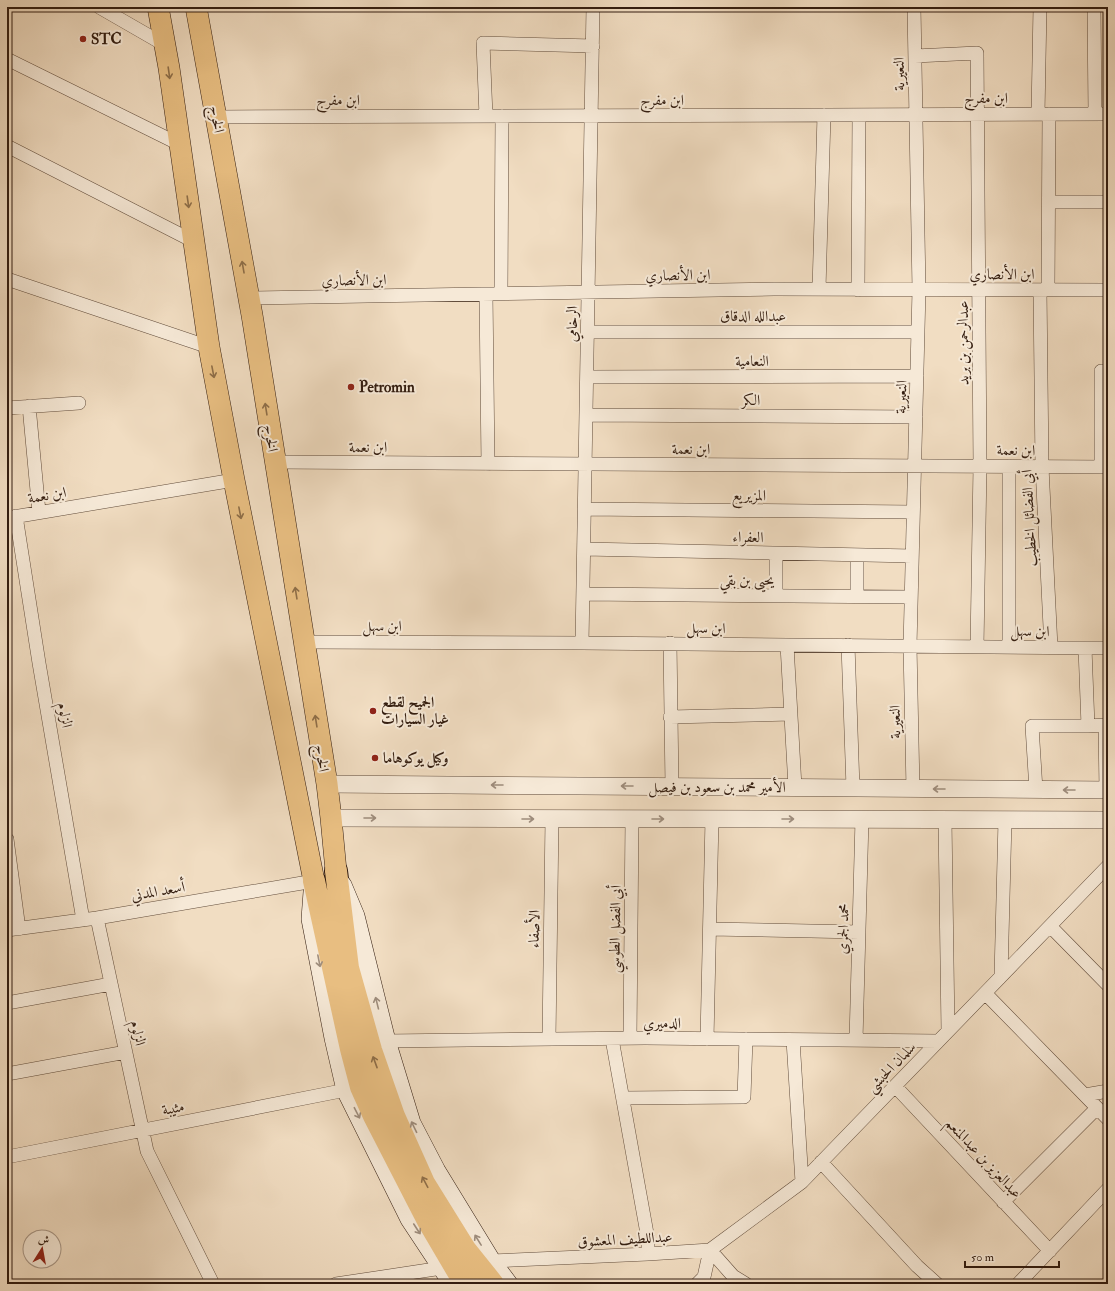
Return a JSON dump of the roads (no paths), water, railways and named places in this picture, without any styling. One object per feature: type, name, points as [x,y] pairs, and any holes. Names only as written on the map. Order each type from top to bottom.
[{"type":"highway","points":[[336,871],[341,969],[351,1050],[362,1087],[374,1116],[428,1221],[458,1272],[468,1284]]},
{"type":"highway","points":[[314,880],[341,969],[394,1116],[424,1183],[465,1249],[493,1284]]},
{"type":"main road","points":[[158,7],[165,45],[209,347],[314,880],[311,919],[334,1038],[346,1090],[410,1219],[453,1284]]},
{"type":"main road","name":"الخرج","points":[[196,7],[248,298],[275,462],[327,784],[336,871]]},
{"type":"main road","points":[[336,871],[355,916],[386,1041],[411,1123],[436,1171],[491,1261],[508,1284]]},
{"type":"street","points":[[99,7],[165,45]]},
{"type":"street","name":"الرخامي","points":[[582,643],[594,7]]},
{"type":"street","name":"النعيرية","points":[[913,788],[910,646],[920,290],[914,7]]},
{"type":"street","name":"أبي الفضائل الخطيب","points":[[1040,7],[1048,202],[1044,290],[1042,466],[1051,647]]},
{"type":"street","points":[[1094,7],[1095,114]]},
{"type":"street","points":[[486,116],[483,43],[593,46]]},
{"type":"street","name":"عبدالرحمن بن بريد","points":[[915,56],[977,53],[980,466],[978,647]]},
{"type":"street","points":[[7,59],[179,144]]},
{"type":"street","name":"ابن مفرج","points":[[216,117],[1108,114]]},
{"type":"street","points":[[819,290],[824,115]]},
{"type":"street","points":[[858,290],[859,115]]},
{"type":"street","points":[[501,294],[502,116]]},
{"type":"street","points":[[7,146],[193,241]]},
{"type":"street","points":[[1048,202],[1108,202]]},
{"type":"street","points":[[7,278],[209,347]]},
{"type":"street","name":"ابن الأنصاري","points":[[248,298],[589,292],[1108,290]]},
{"type":"street","points":[[486,294],[488,464]]},
{"type":"street","name":"عبدالله الدقاق","points":[[588,332],[918,332]]},
{"type":"street","points":[[1104,467],[1104,403],[1101,371],[1108,371]]},
{"type":"street","name":"النعامية","points":[[587,377],[917,376]]},
{"type":"street","points":[[7,408],[79,403]]},
{"type":"street","points":[[29,406],[39,512]]},
{"type":"street","name":"الكر","points":[[586,416],[916,417]]},
{"type":"street","name":"ابن نعمة","points":[[275,462],[1104,467]]},
{"type":"street","points":[[1009,466],[1009,647]]},
{"type":"street","name":"ابن نعمة","points":[[12,517],[234,480]]},
{"type":"street","name":"المزيريع","points":[[584,509],[913,512]]},
{"type":"street","name":"الزلوم","points":[[12,517],[39,663],[83,920]]},
{"type":"street","name":"العفراء","points":[[584,549],[912,556]]},
{"type":"street","points":[[776,554],[776,596]]},
{"type":"street","points":[[857,555],[857,596]]},
{"type":"street","name":"يحيى بن بقي","points":[[583,594],[911,597]]},
{"type":"street","name":"ابن سهل","points":[[303,642],[670,643],[1108,648]]},
{"type":"street","points":[[670,643],[672,786]]},
{"type":"street","points":[[787,645],[796,787]]},
{"type":"street","points":[[848,645],[852,788]]},
{"type":"street","points":[[1085,648],[1088,726]]},
{"type":"street","points":[[670,717],[791,714]]},
{"type":"street","points":[[1036,790],[1032,726],[1105,725],[1107,790]]},
{"type":"street","name":"الأمير محمد بن سعود بن فيصل","points":[[327,784],[1107,790]]},
{"type":"street","points":[[331,818],[1108,820]]},
{"type":"street","name":"الأصفاء","points":[[548,1039],[552,819]]},
{"type":"street","name":"أبي الفضل الطوسي","points":[[630,1038],[632,819]]},
{"type":"street","points":[[707,1039],[712,819]]},
{"type":"street","name":"محمد الجمري","points":[[856,1040],[862,820]]},
{"type":"street","points":[[945,820],[948,1031]]},
{"type":"street","points":[[1001,976],[1005,820]]},
{"type":"street","points":[[7,839],[13,930]]},
{"type":"street","name":"سلمان الحبشي","points":[[710,1250],[802,1182],[1108,866]]},
{"type":"street","name":"أسعد المدني","points":[[13,930],[97,918],[314,880]]},
{"type":"street","name":"الزلوم","points":[[97,918],[147,1151],[213,1284]]},
{"type":"street","points":[[1050,926],[1108,985]]},
{"type":"street","points":[[710,929],[859,932]]},
{"type":"street","points":[[7,1003],[111,984]]},
{"type":"street","points":[[985,993],[1108,1119]]},
{"type":"street","name":"الدميري","points":[[386,1041],[630,1038],[938,1041]]},
{"type":"street","points":[[612,1039],[648,1239],[648,1254]]},
{"type":"street","points":[[623,1098],[744,1097],[746,1039]]},
{"type":"street","points":[[793,1040],[802,1182]]},
{"type":"street","points":[[7,1074],[126,1052]]},
{"type":"street","name":"عبدالعزيز بن عبدالمنعم","points":[[894,1086],[1050,1251]]},
{"type":"street","name":"مثيبة","points":[[7,1157],[346,1090]]},
{"type":"street","points":[[1085,1095],[1108,1091]]},
{"type":"street","points":[[1003,1202],[1097,1108]]},
{"type":"street","points":[[821,1162],[917,1266],[937,1284]]},
{"type":"street","points":[[1018,1284],[1108,1189]]},
{"type":"street","points":[[697,1284],[704,1277],[710,1250]]},
{"type":"street","points":[[710,1250],[733,1276],[746,1284]]},
{"type":"street","name":"عبداللطيف المعشوق","points":[[491,1261],[710,1250]]},
{"type":"street","points":[[336,1284],[442,1268]]},
{"type":"place","name":"STC","points":[[83,39]]},
{"type":"place","name":"Petromin","points":[[351,387]]},
{"type":"place","name":"الجميح لقطع غيار السيارات","points":[[373,711]]},
{"type":"place","name":"وكيل يوكوهاما","points":[[375,758]]}]
